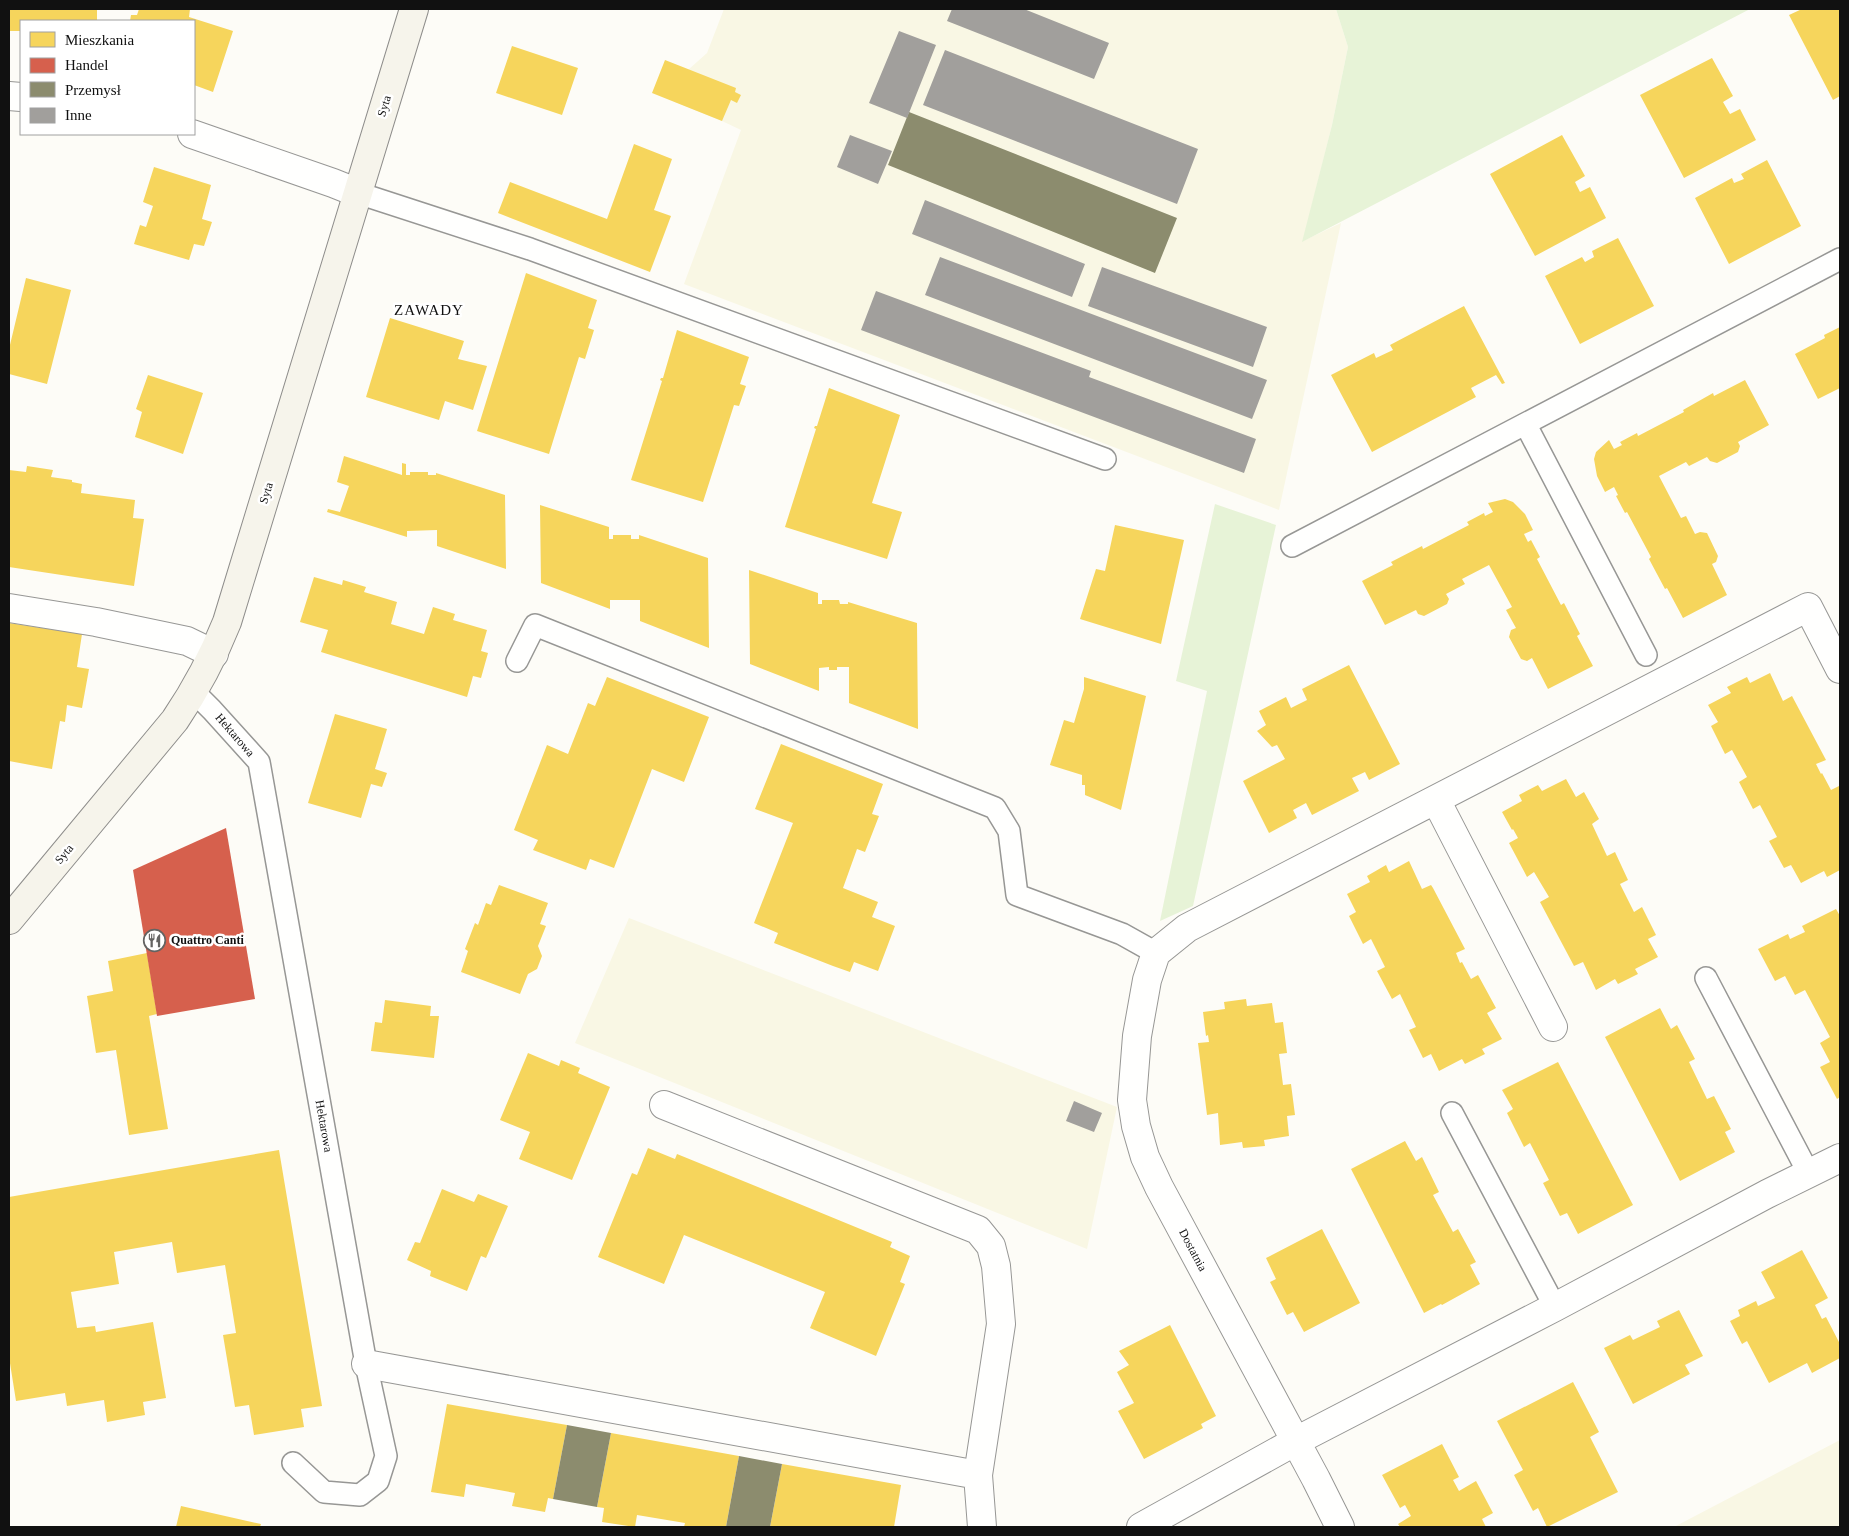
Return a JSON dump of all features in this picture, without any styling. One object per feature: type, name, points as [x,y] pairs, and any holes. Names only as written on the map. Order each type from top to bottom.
[{"type":"street","name":"Syta","points":[[9,920],[155,746],[194,692],[214,654],[227,622],[414,9]]},
{"type":"street","points":[[195,135],[358,193]]},
{"type":"street","points":[[9,608],[96,622],[187,641],[214,654]]},
{"type":"street","points":[[1156,953],[1187,928],[1808,608],[1840,669]]},
{"type":"street","points":[[1436,800],[1553,1027]]},
{"type":"street","name":"Dostatnia","points":[[1156,953],[1147,980],[1137,1036],[1132,1100],[1136,1126],[1145,1157],[1159,1187],[1296,1441],[1340,1527]]},
{"type":"street","points":[[664,1105],[978,1230],[991,1246],[996,1266],[1001,1324],[978,1475],[982,1527]]},
{"type":"street","points":[[1141,1527],[1296,1441],[1840,1158]]},
{"type":"street","points":[[366,1364],[978,1475]]},
{"type":"lane","points":[[358,193],[530,249],[1105,460]]},
{"type":"lane","points":[[1292,546],[1840,259]]},
{"type":"lane","points":[[1526,425],[1646,655]]},
{"type":"lane","points":[[517,661],[536,625],[995,808],[1009,831],[1017,894],[1122,934],[1156,953]]},
{"type":"lane","name":"Hektarowa","points":[[194,692],[259,762],[366,1364],[386,1456],[378,1481],[360,1495],[324,1492],[293,1463]]},
{"type":"lane","points":[[1706,978],[1809,1174]]},
{"type":"lane","points":[[1452,1113],[1555,1307]]},
{"type":"shaded area","points":[[724,9],[1336,9],[1348,47],[1332,125],[1303,241],[1341,223],[1279,510],[684,284],[741,130],[675,102],[688,70],[707,53]]},
{"type":"shaded area","points":[[629,918],[1117,1107],[1087,1249],[575,1043]]},
{"type":"shaded area","points":[[1840,1440],[1840,1527],[1674,1527]]},
{"type":"green space","points":[[1336,9],[1750,9],[1302,242],[1332,125],[1348,47]]},
{"type":"green space","points":[[1215,504],[1276,525],[1193,906],[1160,921],[1207,691],[1176,681]]},
{"type":"building: Mieszkania","points":[[10,9],[97,9],[97,20],[20,20],[20,31],[9,31]]},
{"type":"building: Mieszkania","points":[[139,9],[190,9],[189,17],[233,31],[213,92],[195,85],[195,20],[130,20],[131,15],[137,15]]},
{"type":"building: Mieszkania","points":[[1802,9],[1840,9],[1840,96],[1833,100],[1789,15]]},
{"type":"building: Mieszkania","points":[[512,46],[578,68],[562,115],[496,93]]},
{"type":"building: Mieszkania","points":[[1712,58],[1733,96],[1723,102],[1730,114],[1740,109],[1756,140],[1684,178],[1640,95]]},
{"type":"building: Mieszkania","points":[[665,60],[736,88],[735,92],[741,95],[737,103],[731,100],[722,121],[652,93]]},
{"type":"building: Mieszkania","points":[[1562,135],[1585,176],[1575,182],[1580,192],[1590,187],[1606,218],[1535,256],[1490,174]]},
{"type":"building: Mieszkania","points":[[634,144],[672,159],[654,210],[671,216],[650,272],[498,213],[510,182],[607,219]]},
{"type":"building: Mieszkania","points":[[1767,160],[1801,226],[1729,264],[1695,198],[1732,178],[1734,183],[1744,179],[1741,174]]},
{"type":"building: Mieszkania","points":[[154,167],[211,185],[202,219],[212,222],[204,246],[194,244],[189,260],[134,244],[140,225],[146,227],[153,206],[143,202]]},
{"type":"building: Mieszkania","points":[[1618,238],[1654,306],[1580,344],[1545,276],[1582,257],[1585,262],[1594,257],[1592,251]]},
{"type":"building: Mieszkania","points":[[526,273],[597,300],[588,328],[594,330],[585,359],[579,357],[549,454],[477,431]]},
{"type":"building: Mieszkania","points":[[26,278],[71,290],[47,384],[9,374],[9,349]]},
{"type":"building: Mieszkania","points":[[1464,306],[1505,383],[1502,384],[1496,375],[1471,388],[1476,397],[1372,452],[1331,375],[1374,353],[1376,358],[1393,350],[1390,345]]},
{"type":"building: Mieszkania","points":[[390,318],[464,341],[458,359],[487,366],[473,410],[445,401],[439,420],[366,397]]},
{"type":"building: Mieszkania","points":[[1840,327],[1840,388],[1818,399],[1795,354],[1825,338],[1824,335]]},
{"type":"building: Mieszkania","points":[[677,330],[749,357],[740,384],[746,386],[739,406],[734,405],[703,502],[631,480],[662,381],[660,380],[663,378]]},
{"type":"building: Mieszkania","points":[[148,375],[203,393],[183,454],[135,437],[142,412],[136,409]]},
{"type":"building: Mieszkania","points":[[1745,380],[1769,425],[1738,442],[1740,446],[1738,452],[1717,463],[1710,461],[1707,457],[1689,466],[1686,462],[1659,476],[1681,518],[1686,516],[1695,534],[1700,532],[1707,533],[1718,556],[1716,562],[1712,564],[1727,595],[1683,618],[1649,559],[1651,557],[1627,512],[1625,513],[1616,496],[1618,495],[1614,487],[1605,492],[1597,476],[1594,459],[1596,452],[1609,440],[1614,449],[1622,445],[1620,442],[1637,433],[1638,436],[1684,412],[1683,410],[1713,393],[1714,396]]},
{"type":"building: Mieszkania","points":[[829,388],[900,415],[872,503],[902,512],[887,559],[785,527],[816,429],[814,428],[817,426]]},
{"type":"building: Mieszkania","points":[[344,456],[402,475],[402,463],[406,464],[406,475],[410,475],[410,472],[428,472],[428,475],[436,475],[436,473],[505,495],[506,569],[437,546],[437,530],[407,531],[407,537],[327,512],[328,509],[340,512],[349,486],[337,482]]},
{"type":"building: Mieszkania","points":[[27,466],[53,470],[51,477],[72,480],[72,482],[82,484],[81,493],[135,500],[133,518],[144,519],[134,586],[9,567],[9,470],[26,472]]},
{"type":"building: Mieszkania","points":[[1505,499],[1513,502],[1525,514],[1533,530],[1524,534],[1528,542],[1531,540],[1540,557],[1537,559],[1561,605],[1564,603],[1580,634],[1577,636],[1593,666],[1548,689],[1532,658],[1527,661],[1521,659],[1509,637],[1511,630],[1516,628],[1506,610],[1512,607],[1489,565],[1462,579],[1465,584],[1446,594],[1449,599],[1447,604],[1424,616],[1418,614],[1416,610],[1385,625],[1362,581],[1393,565],[1391,562],[1422,546],[1423,549],[1469,525],[1467,522],[1484,513],[1485,516],[1493,512],[1488,503]]},
{"type":"building: Mieszkania","points":[[540,505],[609,527],[609,539],[613,539],[613,535],[631,535],[631,539],[639,539],[639,535],[708,558],[709,648],[640,621],[640,600],[610,600],[610,609],[541,583]]},
{"type":"building: Mieszkania","points":[[1115,525],[1184,540],[1161,644],[1080,619],[1096,569],[1105,571]]},
{"type":"building: Mieszkania","points":[[749,570],[818,593],[818,604],[822,604],[822,600],[839,600],[840,604],[848,604],[848,602],[917,623],[918,729],[849,703],[849,667],[837,667],[837,670],[829,670],[829,667],[819,668],[819,691],[750,664]]},
{"type":"building: Mieszkania","points":[[314,577],[342,585],[343,580],[366,587],[364,592],[397,602],[391,624],[424,634],[433,607],[455,614],[453,620],[487,630],[481,651],[488,653],[481,678],[473,676],[467,697],[321,652],[328,630],[300,622]]},
{"type":"building: Mieszkania","points":[[9,623],[82,634],[77,667],[89,669],[82,708],[67,705],[65,722],[60,721],[52,769],[9,761]]},
{"type":"building: Mieszkania","points":[[1349,665],[1400,764],[1369,780],[1365,772],[1352,778],[1359,791],[1312,815],[1306,803],[1293,810],[1297,818],[1269,833],[1243,781],[1285,759],[1277,745],[1272,747],[1257,731],[1266,725],[1259,711],[1286,697],[1291,708],[1307,700],[1302,689]]},
{"type":"building: Mieszkania","points":[[1770,673],[1783,701],[1792,696],[1826,760],[1816,764],[1821,774],[1831,790],[1839,786],[1840,788],[1840,870],[1827,877],[1824,871],[1801,883],[1791,865],[1784,868],[1769,841],[1777,837],[1760,805],[1753,809],[1739,782],[1747,777],[1732,750],[1725,754],[1711,726],[1718,722],[1708,705],[1731,693],[1727,687],[1747,677],[1750,683]]},
{"type":"building: Mieszkania","points":[[607,677],[709,717],[684,782],[652,769],[614,868],[590,859],[586,870],[533,850],[538,840],[514,830],[547,745],[568,754],[588,703],[595,706]]},
{"type":"building: Mieszkania","points":[[1084,677],[1146,696],[1121,810],[1085,795],[1082,775],[1050,765],[1064,720],[1074,723],[1084,689]]},
{"type":"building: Mieszkania","points":[[335,714],[387,729],[375,769],[387,773],[382,787],[371,784],[361,818],[308,803]]},
{"type":"building: Mieszkania","points":[[781,744],[883,784],[872,814],[879,816],[865,852],[857,849],[843,888],[878,902],[872,917],[895,926],[878,971],[854,962],[850,972],[833,966],[774,943],[778,933],[754,923],[793,823],[755,809]]},
{"type":"building: Mieszkania","points":[[1566,779],[1576,797],[1584,792],[1599,819],[1592,824],[1607,856],[1615,852],[1628,880],[1620,884],[1634,912],[1642,907],[1656,935],[1648,939],[1658,957],[1635,969],[1638,974],[1618,984],[1615,979],[1596,990],[1583,962],[1574,966],[1540,902],[1549,897],[1534,872],[1527,877],[1509,843],[1518,838],[1502,812],[1522,801],[1519,795],[1538,785],[1542,791]]},
{"type":"building: Mieszkania","points":[[1409,861],[1422,889],[1431,885],[1433,888],[1465,949],[1456,953],[1460,963],[1462,962],[1471,979],[1478,975],[1496,1008],[1487,1013],[1502,1039],[1482,1049],[1485,1054],[1465,1064],[1462,1059],[1439,1071],[1431,1054],[1423,1058],[1409,1030],[1416,1027],[1400,994],[1392,999],[1377,971],[1385,967],[1371,939],[1363,944],[1349,916],[1356,912],[1347,894],[1370,882],[1367,876],[1386,865],[1389,872]]},
{"type":"building: Mieszkania","points":[[499,885],[548,903],[540,924],[546,926],[538,946],[542,956],[537,969],[528,974],[520,994],[461,972],[468,951],[465,949],[475,923],[478,925],[486,903],[491,905]]},
{"type":"building: Mieszkania","points":[[1836,909],[1840,916],[1840,1097],[1837,1099],[1820,1067],[1830,1062],[1820,1043],[1830,1037],[1805,990],[1795,995],[1785,976],[1775,981],[1758,949],[1788,934],[1790,939],[1805,932],[1802,926]]},
{"type":"building: Mieszkania","points":[[147,953],[157,1014],[149,1016],[168,1129],[129,1135],[116,1050],[96,1053],[87,996],[113,991],[108,961]]},
{"type":"building: Mieszkania","points":[[1246,999],[1247,1006],[1272,1003],[1275,1023],[1283,1022],[1287,1053],[1279,1054],[1283,1085],[1291,1084],[1295,1115],[1287,1116],[1289,1136],[1264,1140],[1265,1146],[1243,1148],[1242,1142],[1220,1145],[1218,1113],[1207,1115],[1198,1043],[1209,1042],[1208,1035],[1206,1036],[1203,1012],[1225,1009],[1224,1002]]},
{"type":"building: Mieszkania","points":[[385,1000],[431,1006],[430,1016],[439,1016],[434,1058],[371,1051],[375,1022],[382,1023]]},
{"type":"building: Mieszkania","points":[[1660,1008],[1671,1029],[1677,1025],[1695,1059],[1689,1062],[1707,1099],[1714,1096],[1731,1129],[1725,1132],[1735,1152],[1680,1181],[1605,1037]]},
{"type":"building: Mieszkania","points":[[528,1053],[559,1066],[561,1060],[580,1068],[578,1073],[610,1087],[572,1180],[519,1159],[530,1132],[500,1120]]},
{"type":"building: Mieszkania","points":[[1558,1062],[1633,1205],[1578,1234],[1567,1213],[1560,1216],[1543,1183],[1549,1180],[1530,1143],[1524,1147],[1507,1113],[1513,1109],[1502,1090]]},
{"type":"building: Mieszkania","points":[[1405,1141],[1416,1161],[1422,1157],[1439,1192],[1433,1195],[1453,1232],[1458,1229],[1476,1262],[1470,1265],[1480,1284],[1424,1313],[1351,1169]]},
{"type":"building: Mieszkania","points":[[648,1148],[675,1159],[677,1154],[892,1242],[890,1247],[910,1256],[900,1282],[905,1284],[876,1356],[810,1328],[825,1292],[684,1235],[664,1284],[598,1257],[632,1173],[637,1175]]},
{"type":"building: Mieszkania","points":[[279,1150],[322,1406],[301,1409],[304,1427],[254,1435],[249,1405],[235,1407],[223,1335],[236,1333],[225,1265],[177,1273],[172,1242],[114,1252],[119,1284],[71,1292],[77,1328],[95,1326],[96,1332],[153,1322],[166,1398],[143,1402],[145,1415],[107,1422],[104,1400],[67,1406],[65,1393],[16,1401],[9,1357],[9,1197]]},
{"type":"building: Mieszkania","points":[[442,1189],[474,1202],[478,1194],[508,1206],[486,1258],[481,1256],[467,1291],[430,1276],[431,1271],[407,1260],[415,1242],[420,1243]]},
{"type":"building: Mieszkania","points":[[1322,1229],[1360,1303],[1304,1332],[1293,1312],[1287,1315],[1270,1282],[1276,1279],[1266,1258]]},
{"type":"building: Mieszkania","points":[[1802,1250],[1828,1298],[1815,1305],[1822,1319],[1826,1317],[1840,1344],[1840,1358],[1812,1373],[1807,1363],[1769,1383],[1747,1341],[1742,1344],[1730,1321],[1740,1316],[1738,1310],[1756,1301],[1758,1306],[1775,1298],[1761,1272]]},
{"type":"building: Mieszkania","points":[[1679,1310],[1703,1356],[1685,1365],[1690,1374],[1633,1404],[1604,1348],[1630,1335],[1633,1340],[1660,1327],[1657,1321]]},
{"type":"building: Mieszkania","points":[[1170,1325],[1216,1416],[1201,1424],[1203,1428],[1144,1459],[1118,1411],[1134,1403],[1117,1372],[1129,1365],[1119,1351]]},
{"type":"building: Mieszkania","points":[[1573,1382],[1599,1432],[1590,1437],[1618,1492],[1547,1527],[1538,1508],[1533,1511],[1514,1475],[1523,1470],[1497,1421]]},
{"type":"building: Mieszkania","points":[[447,1404],[567,1425],[553,1499],[548,1498],[545,1512],[512,1506],[515,1493],[466,1484],[464,1497],[431,1492]]},
{"type":"building: Mieszkania","points":[[611,1433],[739,1456],[726,1527],[684,1527],[685,1523],[637,1515],[635,1527],[602,1522],[604,1508],[597,1507]]},
{"type":"building: Mieszkania","points":[[1442,1444],[1459,1477],[1453,1480],[1459,1491],[1476,1481],[1493,1513],[1482,1519],[1486,1527],[1400,1527],[1398,1524],[1411,1516],[1405,1505],[1400,1508],[1382,1475]]},
{"type":"building: Mieszkania","points":[[782,1464],[901,1485],[894,1527],[770,1527]]},
{"type":"building: Mieszkania","points":[[181,1506],[261,1524],[260,1527],[176,1527]]},
{"type":"building: Handel","points":[[226,828],[255,999],[157,1016],[133,870]]},
{"type":"building: Przemysł","points":[[909,112],[1177,218],[1155,273],[888,165]]},
{"type":"building: Przemysł","points":[[567,1425],[611,1433],[597,1507],[553,1499]]},
{"type":"building: Przemysł","points":[[739,1456],[782,1464],[770,1527],[726,1527]]},
{"type":"building: Inne","points":[[952,9],[1024,9],[1109,43],[1094,79],[947,21]]},
{"type":"building: Inne","points":[[899,31],[936,45],[907,118],[869,103]]},
{"type":"building: Inne","points":[[945,50],[1198,149],[1177,204],[923,105]]},
{"type":"building: Inne","points":[[850,135],[892,151],[878,184],[837,167]]},
{"type":"building: Inne","points":[[925,200],[1085,264],[1072,297],[912,234]]},
{"type":"building: Inne","points":[[940,257],[1267,380],[1252,419],[925,295]]},
{"type":"building: Inne","points":[[1102,267],[1267,327],[1253,367],[1088,306]]},
{"type":"building: Inne","points":[[876,291],[1091,371],[1089,377],[1256,439],[1244,473],[861,330]]},
{"type":"building: Inne","points":[[1074,1101],[1102,1113],[1094,1132],[1066,1121]]},
{"type":"place","name":"Quattro Canti","points":[[155,940]]},
{"type":"district","name":"ZAWADY","points":[[429,310]]}]
